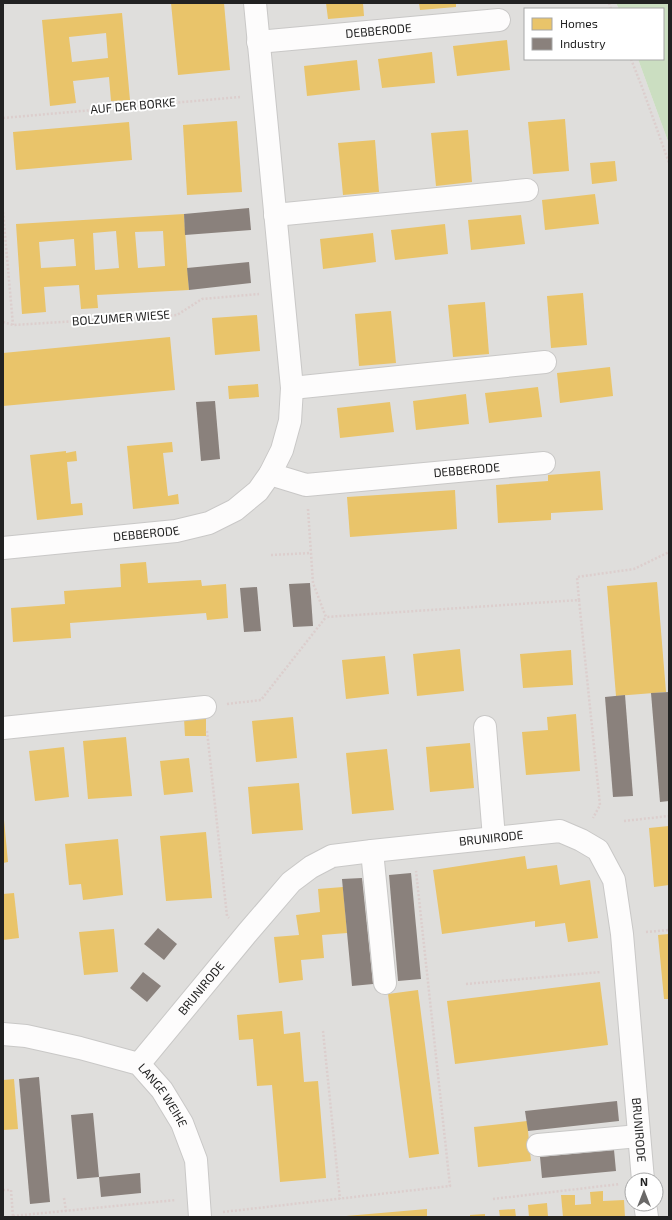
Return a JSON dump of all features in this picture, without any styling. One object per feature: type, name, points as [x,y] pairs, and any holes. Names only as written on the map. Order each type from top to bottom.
[{"type":"street","name":"DEBBERODE","points":[[3,548],[176,531],[209,523],[235,510],[258,491],[270,474],[282,450],[290,421],[292,388],[255,3]]},
{"type":"street","name":"DEBBERODE","points":[[258,42],[499,20]]},
{"type":"street","points":[[275,215],[527,190]]},
{"type":"street","points":[[292,388],[545,362]]},
{"type":"street","name":"DEBBERODE","points":[[270,474],[306,485],[544,463]]},
{"type":"street","points":[[3,728],[205,707]]},
{"type":"street","points":[[485,727],[494,838]]},
{"type":"street","name":"BRUNIRODE","points":[[138,1064],[291,882],[311,867],[332,856],[560,831],[581,840],[598,850],[614,880],[622,934],[639,1136],[635,1172]]},
{"type":"street","points":[[372,851],[385,983]]},
{"type":"street","name":"LANGE WEIHE","points":[[3,1034],[26,1036],[138,1064],[162,1090],[182,1122],[196,1160],[200,1210]]},
{"type":"street","points":[[538,1145],[639,1136]]},
{"type":"path","points":[[631,60],[669,163]]},
{"type":"path","name":"AUF DER BORKE","points":[[3,118],[264,94]]},
{"type":"path","points":[[3,212],[13,325]]},
{"type":"path","name":"BOLZUMER WIESE","points":[[3,322],[13,325],[177,315],[202,299],[283,292]]},
{"type":"path","points":[[306,485],[313,583],[326,617]]},
{"type":"path","points":[[581,840],[600,805],[578,600],[577,577],[634,569],[669,552]]},
{"type":"path","points":[[270,555],[311,553]]},
{"type":"path","points":[[248,932],[227,916],[205,707],[261,700],[326,617],[578,600]]},
{"type":"path","points":[[624,821],[669,816]]},
{"type":"path","points":[[3,1190],[11,1190],[13,1217],[66,1211],[200,1210],[340,1199],[450,1186],[413,846]]},
{"type":"path","points":[[466,984],[625,970]]},
{"type":"path","points":[[323,1031],[340,1199]]},
{"type":"path","points":[[494,1199],[624,1183]]},
{"type":"path","points":[[64,1198],[66,1211]]},
{"type":"shaded area","points":[[3,3],[616,3],[618,8],[524,8],[524,60],[638,60],[669,144],[669,1217],[3,1217]]},
{"type":"green space","points":[[616,3],[669,3],[669,144],[638,60],[664,60],[664,8],[618,8]]},
{"type":"building: Homes","points":[[171,3],[224,3],[230,70],[178,75]]},
{"type":"building: Homes","points":[[326,3],[363,3],[364,16],[328,19]]},
{"type":"building: Homes","points":[[419,3],[456,3],[456,7],[420,10]]},
{"type":"building: Homes","points":[[122,13],[130,100],[111,101],[109,77],[73,81],[76,103],[50,106],[42,20]],"holes":[[[106,33],[108,58],[72,62],[69,37]]]},
{"type":"building: Homes","points":[[507,40],[510,70],[457,76],[453,46]]},
{"type":"building: Homes","points":[[432,52],[435,83],[382,88],[378,59]]},
{"type":"building: Homes","points":[[357,60],[360,90],[307,96],[304,66]]},
{"type":"building: Homes","points":[[565,119],[569,171],[533,174],[528,122]]},
{"type":"building: Homes","points":[[237,121],[242,192],[187,195],[183,125]]},
{"type":"building: Homes","points":[[129,122],[132,160],[16,170],[13,132]]},
{"type":"building: Homes","points":[[468,130],[472,182],[436,186],[431,133]]},
{"type":"building: Homes","points":[[375,140],[379,192],[343,195],[338,143]]},
{"type":"building: Homes","points":[[615,161],[617,181],[592,184],[590,163]]},
{"type":"building: Homes","points":[[595,194],[599,224],[545,230],[542,200]]},
{"type":"building: Homes","points":[[184,214],[189,290],[97,295],[98,308],[81,309],[79,285],[44,287],[46,312],[22,314],[16,224]],"holes":[[[116,231],[119,268],[95,270],[93,233]],[[163,231],[165,266],[138,268],[135,232]],[[74,239],[76,266],[41,268],[39,242]]]},
{"type":"building: Homes","points":[[521,215],[525,244],[471,250],[468,220]]},
{"type":"building: Homes","points":[[445,224],[448,254],[395,260],[391,230]]},
{"type":"building: Homes","points":[[373,233],[376,262],[323,269],[320,239]]},
{"type":"building: Homes","points":[[583,293],[587,345],[551,348],[547,296]]},
{"type":"building: Homes","points":[[485,302],[489,354],[453,357],[448,305]]},
{"type":"building: Homes","points":[[391,311],[396,363],[359,366],[355,314]]},
{"type":"building: Homes","points":[[257,315],[260,351],[215,355],[212,318]]},
{"type":"building: Homes","points":[[170,337],[175,390],[3,406],[3,353]]},
{"type":"building: Homes","points":[[610,367],[613,396],[560,403],[557,373]]},
{"type":"building: Homes","points":[[258,384],[259,397],[229,399],[228,386]]},
{"type":"building: Homes","points":[[538,387],[542,417],[489,423],[485,393]]},
{"type":"building: Homes","points":[[466,394],[469,424],[416,430],[413,401]]},
{"type":"building: Homes","points":[[390,402],[394,432],[340,438],[337,408]]},
{"type":"building: Homes","points":[[172,442],[173,452],[163,453],[168,496],[178,494],[179,504],[133,509],[127,446]]},
{"type":"building: Homes","points":[[66,451],[66,453],[76,451],[77,461],[67,462],[71,504],[82,503],[83,515],[37,520],[30,455]]},
{"type":"building: Homes","points":[[600,471],[603,510],[551,513],[551,520],[498,523],[496,485],[548,481],[548,475]]},
{"type":"building: Homes","points":[[455,490],[457,529],[350,537],[347,497]]},
{"type":"building: Homes","points":[[146,562],[148,583],[201,580],[202,586],[226,584],[228,618],[207,620],[206,613],[70,623],[71,638],[13,642],[11,608],[65,604],[64,591],[121,587],[120,564]]},
{"type":"building: Homes","points":[[657,582],[666,692],[616,696],[607,586]]},
{"type":"building: Homes","points":[[460,649],[464,691],[417,696],[413,654]]},
{"type":"building: Homes","points":[[571,650],[573,685],[523,688],[520,654]]},
{"type":"building: Homes","points":[[385,656],[389,694],[346,699],[342,660]]},
{"type":"building: Homes","points":[[576,714],[580,771],[526,775],[522,732],[548,730],[547,717]]},
{"type":"building: Homes","points":[[293,717],[297,758],[256,762],[252,721]]},
{"type":"building: Homes","points":[[184,719],[206,719],[206,736],[185,736]]},
{"type":"building: Homes","points":[[126,737],[132,796],[88,799],[83,741]]},
{"type":"building: Homes","points":[[470,743],[474,788],[430,792],[426,747]]},
{"type":"building: Homes","points":[[64,747],[69,797],[35,801],[29,751]]},
{"type":"building: Homes","points":[[387,749],[394,810],[352,814],[346,753]]},
{"type":"building: Homes","points":[[189,758],[193,792],[164,795],[160,761]]},
{"type":"building: Homes","points":[[299,783],[303,830],[252,834],[248,787]]},
{"type":"building: Homes","points":[[3,820],[8,862],[3,863]]},
{"type":"building: Homes","points":[[669,826],[669,885],[654,887],[649,828]]},
{"type":"building: Homes","points":[[206,832],[212,898],[166,901],[160,836]]},
{"type":"building: Homes","points":[[118,839],[123,895],[83,900],[81,884],[69,885],[65,844]]},
{"type":"building: Homes","points":[[525,856],[527,869],[557,865],[560,885],[590,880],[598,938],[568,942],[565,923],[535,927],[535,921],[442,934],[433,870]]},
{"type":"building: Homes","points":[[343,887],[347,933],[322,935],[324,958],[301,960],[303,980],[279,983],[274,937],[299,935],[296,915],[320,912],[318,889]]},
{"type":"building: Homes","points":[[14,893],[19,938],[3,940],[3,894]]},
{"type":"building: Homes","points":[[114,929],[118,972],[84,975],[79,932]]},
{"type":"building: Homes","points":[[669,934],[669,999],[664,999],[658,935]]},
{"type":"building: Homes","points":[[600,982],[608,1045],[455,1064],[447,1001]]},
{"type":"building: Homes","points":[[418,990],[439,1154],[409,1158],[388,994]]},
{"type":"building: Homes","points":[[282,1011],[284,1034],[300,1032],[304,1082],[318,1081],[326,1178],[280,1182],[272,1085],[257,1086],[253,1039],[239,1040],[237,1015]]},
{"type":"building: Homes","points":[[14,1079],[18,1129],[3,1130],[3,1080]]},
{"type":"building: Homes","points":[[527,1121],[531,1161],[478,1167],[474,1127]]},
{"type":"building: Homes","points":[[603,1191],[603,1201],[624,1200],[625,1217],[563,1217],[561,1195],[575,1195],[575,1205],[591,1204],[590,1192]]},
{"type":"building: Homes","points":[[547,1203],[548,1217],[529,1217],[528,1205]]},
{"type":"building: Homes","points":[[427,1209],[427,1217],[346,1217],[346,1216]]},
{"type":"building: Homes","points":[[515,1209],[516,1217],[500,1217],[499,1210]]},
{"type":"building: Homes","points":[[485,1214],[485,1217],[470,1217],[470,1215]]},
{"type":"building: Industry","points":[[249,208],[251,230],[185,235],[184,214]]},
{"type":"building: Industry","points":[[249,262],[251,283],[189,290],[187,268]]},
{"type":"building: Industry","points":[[215,401],[220,459],[201,461],[196,402]]},
{"type":"building: Industry","points":[[310,583],[313,626],[293,627],[289,584]]},
{"type":"building: Industry","points":[[257,587],[261,631],[244,632],[240,588]]},
{"type":"building: Industry","points":[[669,692],[669,801],[660,802],[651,693]]},
{"type":"building: Industry","points":[[625,695],[633,796],[613,797],[605,697]]},
{"type":"building: Industry","points":[[411,873],[421,979],[398,981],[389,875]]},
{"type":"building: Industry","points":[[362,878],[373,984],[352,986],[342,879]]},
{"type":"building: Industry","points":[[158,928],[177,944],[164,960],[144,944]]},
{"type":"building: Industry","points":[[143,972],[161,986],[147,1002],[130,988]]},
{"type":"building: Industry","points":[[39,1077],[50,1202],[30,1204],[19,1079]]},
{"type":"building: Industry","points":[[617,1101],[619,1121],[528,1131],[525,1111]]},
{"type":"building: Industry","points":[[93,1113],[99,1177],[77,1179],[71,1115]]},
{"type":"building: Industry","points":[[614,1150],[616,1171],[542,1178],[540,1157]]},
{"type":"building: Industry","points":[[140,1173],[141,1193],[101,1197],[99,1177]]}]
